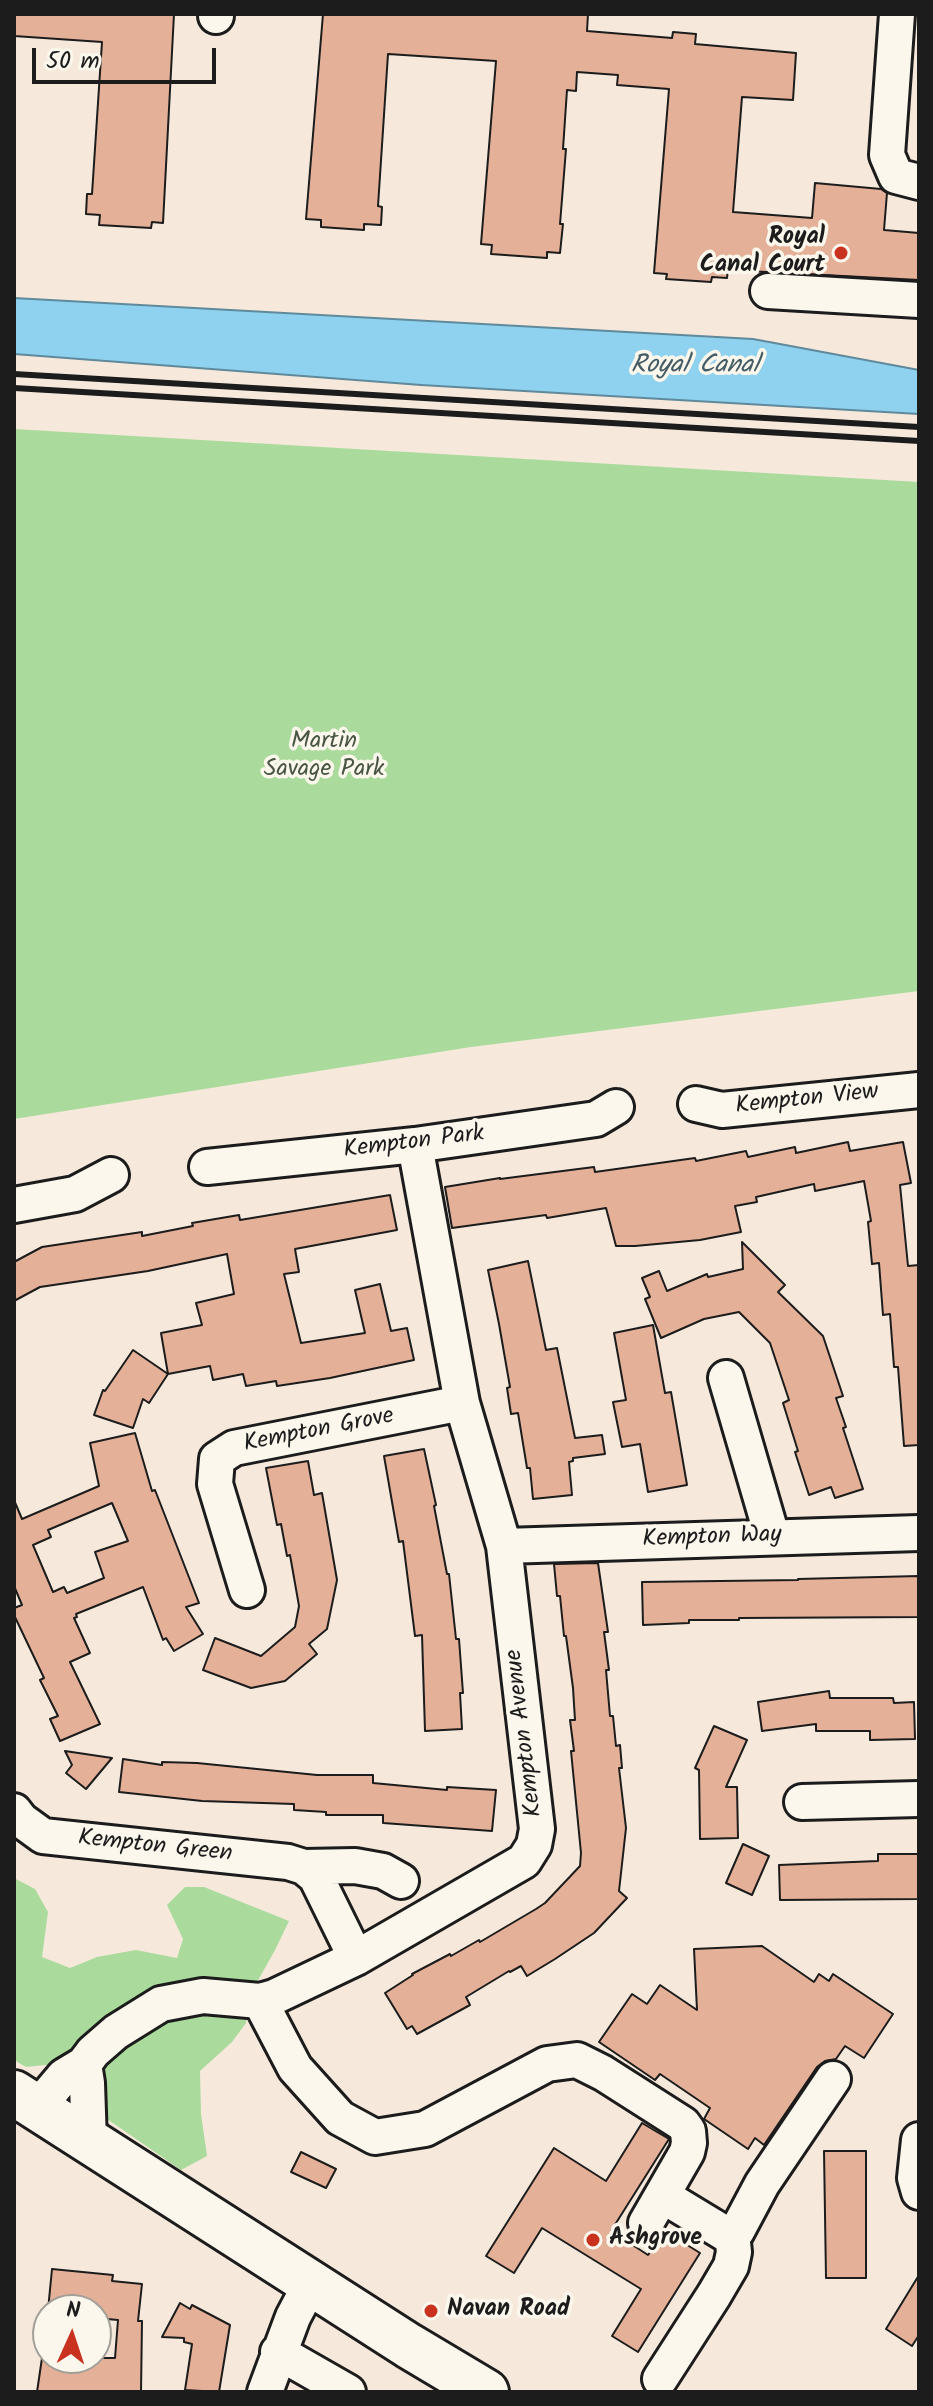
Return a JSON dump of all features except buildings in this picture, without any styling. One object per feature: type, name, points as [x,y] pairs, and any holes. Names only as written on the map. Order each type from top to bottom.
[{"type":"main road","points":[[26,2101],[486,2392]]},
{"type":"street","points":[[897,14],[887,155],[896,176],[919,182]]},
{"type":"street","points":[[768,291],[919,300]]},
{"type":"street","name":"Kempton View","points":[[696,1104],[722,1110],[919,1090]]},
{"type":"street","name":"Kempton Park","points":[[207,1167],[415,1145],[596,1119],[616,1107]]},
{"type":"street","name":"Kempton Avenue","points":[[26,2101],[84,2064],[116,2032],[161,2004],[203,1996],[260,2001],[356,1958],[524,1861],[534,1845],[537,1829],[504,1546],[462,1403],[415,1145]]},
{"type":"street","points":[[14,1205],[75,1194],[111,1175]]},
{"type":"street","points":[[726,1378],[772,1536]]},
{"type":"street","name":"Kempton Grove","points":[[247,1590],[215,1484],[217,1459],[234,1448],[462,1403]]},
{"type":"street","name":"Kempton Way","points":[[504,1546],[919,1533]]},
{"type":"street","points":[[802,1802],[919,1799]]},
{"type":"street","name":"Kempton Green","points":[[14,1811],[43,1836],[288,1862],[304,1867],[355,1866],[383,1871],[401,1881]]},
{"type":"street","points":[[304,1867],[316,1877],[356,1958]]},
{"type":"street","points":[[260,2001],[295,2068],[340,2118],[375,2137],[425,2129],[547,2064],[577,2060],[603,2073],[683,2124],[688,2131],[687,2152],[654,2210],[731,2238]]},
{"type":"street","points":[[84,2064],[89,2142]]},
{"type":"street","points":[[731,2238],[762,2184],[833,2079]]},
{"type":"street","points":[[919,2140],[915,2178],[919,2192]]},
{"type":"street","points":[[660,2379],[731,2266],[734,2252],[731,2238]]},
{"type":"street","points":[[265,2392],[278,2352],[311,2283]]},
{"type":"street","points":[[278,2352],[348,2392]]},
{"type":"green space","name":"Martin Savage Park","points":[[14,429],[919,482],[919,991],[471,1047],[14,1119]]},
{"type":"green space","points":[[14,1878],[35,1889],[48,1912],[42,1957],[70,1968],[97,1957],[136,1950],[177,1958],[183,1939],[167,1905],[185,1887],[204,1887],[289,1921],[247,2000],[246,2023],[232,2042],[200,2071],[201,2114],[207,2156],[181,2170],[97,2112],[54,2064],[26,2067],[14,2060]]},
{"type":"water","name":"Royal Canal","points":[[14,298],[753,339],[919,370],[919,414],[421,385],[14,354]]},
{"type":"railway","points":[[14,374],[919,427]]},
{"type":"railway","points":[[14,388],[919,441]]},
{"type":"place","name":"Royal Canal Court","points":[[841,253]]},
{"type":"place","name":"Ashgrove","points":[[593,2240]]},
{"type":"place","name":"Navan Road","points":[[431,2311]]}]
